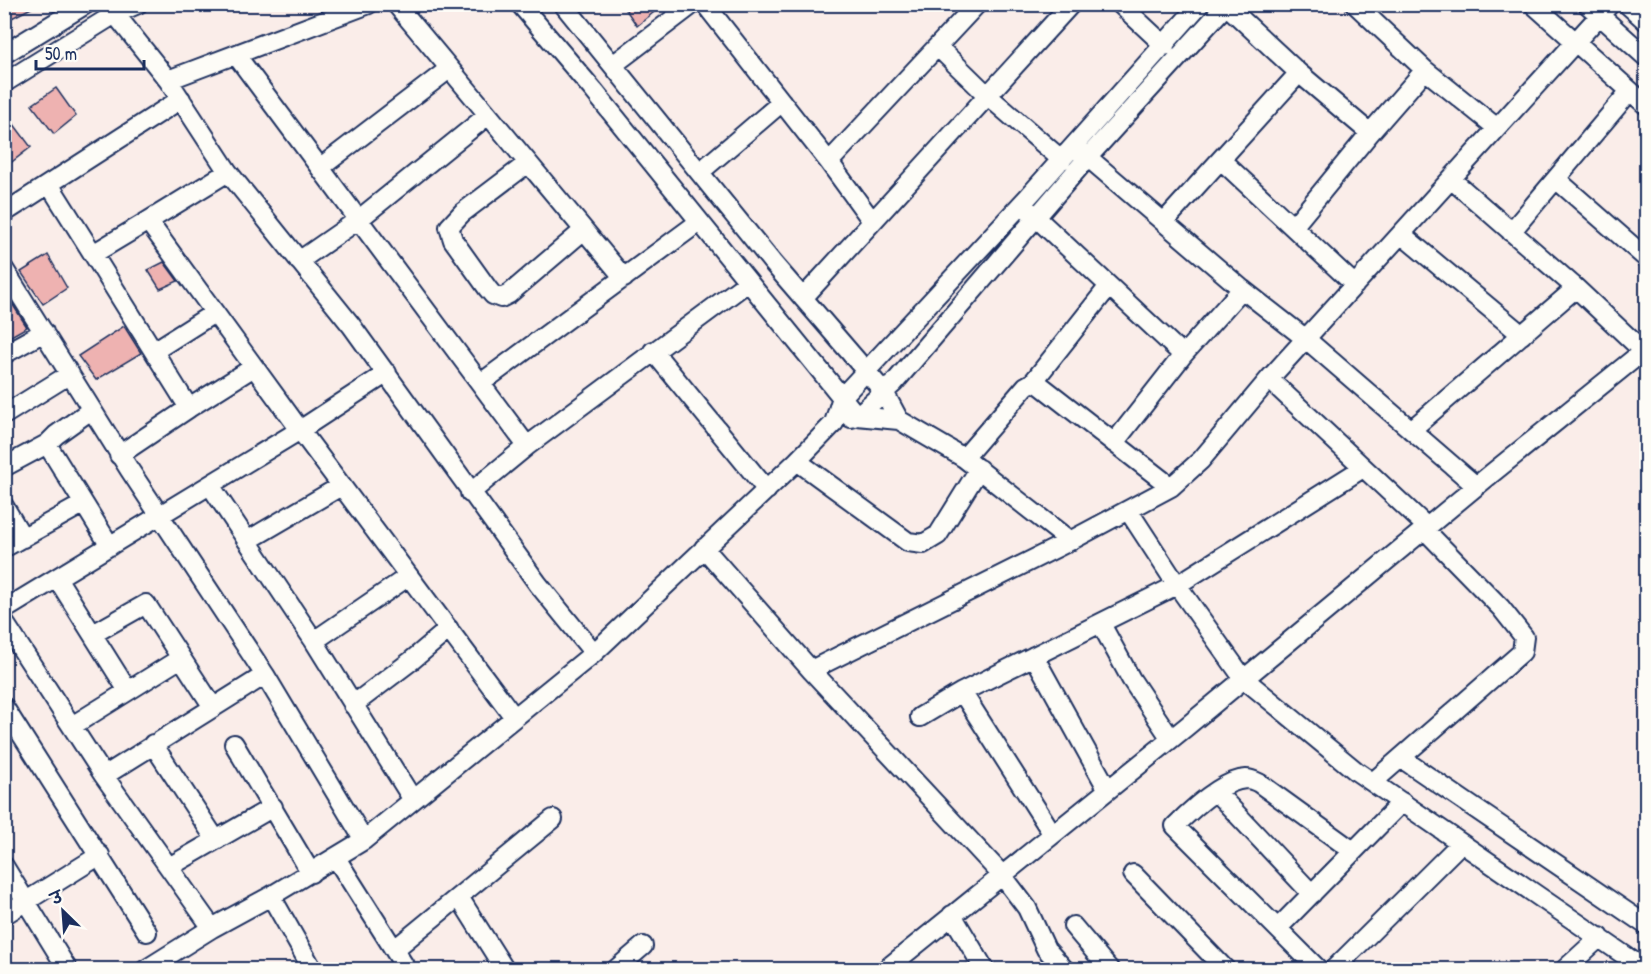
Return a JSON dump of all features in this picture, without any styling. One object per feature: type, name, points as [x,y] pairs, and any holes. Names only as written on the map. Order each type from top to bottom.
[{"type":"street","points":[[4,54],[86,4]]},
{"type":"street","points":[[4,83],[111,9],[138,4]]},
{"type":"street","points":[[168,80],[369,4]]},
{"type":"street","points":[[396,4],[624,278]]},
{"type":"street","points":[[520,4],[857,416]]},
{"type":"street","points":[[562,4],[803,298],[884,392],[900,420]]},
{"type":"street","points":[[613,64],[693,4]]},
{"type":"street","points":[[705,4],[829,162],[872,221]]},
{"type":"street","points":[[829,162],[977,4]]},
{"type":"street","points":[[803,298],[1071,4]]},
{"type":"street","points":[[1120,4],[1165,45]]},
{"type":"street","points":[[857,416],[884,392],[1035,217],[1081,151],[1200,4]]},
{"type":"street","points":[[1354,4],[1425,70],[1497,128]]},
{"type":"street","points":[[1533,4],[1647,105]]},
{"type":"street","points":[[1627,4],[1647,21]]},
{"type":"street","points":[[145,969],[364,840],[594,653],[797,461],[834,423],[842,397],[1062,160],[1081,151],[1226,5],[1299,74],[1370,133]]},
{"type":"street","points":[[812,670],[1070,541],[1171,487],[1201,459],[1269,379],[1576,43],[1599,8],[1647,57]]},
{"type":"street","points":[[111,9],[168,80],[228,172],[387,373],[470,493],[538,584],[594,653]]},
{"type":"street","points":[[938,47],[988,96],[1062,160]]},
{"type":"street","points":[[236,55],[527,446]]},
{"type":"street","points":[[321,167],[449,69]]},
{"type":"street","points":[[1293,227],[1425,70]]},
{"type":"street","points":[[1164,222],[1299,74]]},
{"type":"street","points":[[1511,232],[1630,91]]},
{"type":"street","points":[[4,213],[181,99]]},
{"type":"street","points":[[700,172],[782,102]]},
{"type":"street","points":[[299,261],[358,220],[488,116]]},
{"type":"street","points":[[1081,151],[1242,290],[1306,339],[1476,486]]},
{"type":"street","points":[[1221,160],[1355,285]]},
{"type":"street","points":[[528,163],[462,213],[449,227],[453,240],[488,289],[494,295],[501,297],[509,294],[584,230]]},
{"type":"street","points":[[93,254],[228,172]]},
{"type":"street","points":[[885,969],[1171,739],[1476,486],[1645,351],[1451,179]]},
{"type":"street","points":[[1556,179],[1647,258]]},
{"type":"street","points":[[49,184],[189,408]]},
{"type":"street","points":[[1022,204],[1184,355]]},
{"type":"street","points":[[148,221],[341,486],[514,717]]},
{"type":"street","points":[[481,383],[699,222]]},
{"type":"street","points":[[1401,234],[1522,335]]},
{"type":"street","points":[[5,272],[119,455],[265,675],[364,840]]},
{"type":"street","points":[[470,493],[527,446],[748,282]]},
{"type":"street","points":[[964,458],[1026,386],[1033,382],[1109,286]]},
{"type":"street","points":[[1411,430],[1576,288]]},
{"type":"street","points":[[1114,443],[1184,355],[1242,290]]},
{"type":"street","points":[[154,351],[214,313]]},
{"type":"street","points":[[4,354],[44,332]]},
{"type":"street","points":[[653,351],[767,490]]},
{"type":"street","points":[[119,455],[254,367]]},
{"type":"street","points":[[4,610],[300,430],[387,373]]},
{"type":"street","points":[[4,415],[70,374]]},
{"type":"street","points":[[1269,379],[1426,528],[1501,608],[1524,637],[1521,652],[1373,782]]},
{"type":"street","points":[[1033,382],[1040,385],[1171,487]]},
{"type":"street","points":[[4,467],[47,444],[91,410]]},
{"type":"street","points":[[834,423],[857,416],[900,420],[964,458],[1070,541]]},
{"type":"street","points":[[47,444],[110,546]]},
{"type":"street","points":[[797,461],[908,542],[923,544],[938,535],[979,469]]},
{"type":"street","points":[[920,717],[962,692],[1177,585],[1364,468]]},
{"type":"street","points":[[210,485],[314,641],[413,800]]},
{"type":"street","points":[[247,540],[341,486]]},
{"type":"street","points":[[4,548],[83,504]]},
{"type":"street","points":[[4,506],[23,538]]},
{"type":"street","points":[[1128,510],[1177,585],[1243,678],[1356,771],[1646,969]]},
{"type":"street","points":[[704,548],[812,670],[1002,875],[1026,908],[1046,949],[1065,969]]},
{"type":"street","points":[[314,641],[409,576]]},
{"type":"street","points":[[57,578],[128,691]]},
{"type":"street","points":[[93,634],[146,604],[213,706]]},
{"type":"street","points":[[4,622],[104,776],[212,928]]},
{"type":"street","points":[[1101,624],[1131,679],[1171,739]]},
{"type":"street","points":[[352,705],[449,629]]},
{"type":"street","points":[[1034,657],[1108,790]]},
{"type":"street","points":[[72,726],[181,658]]},
{"type":"street","points":[[104,776],[265,675]]},
{"type":"street","points":[[962,692],[1052,833]]},
{"type":"street","points":[[4,707],[147,932]]},
{"type":"street","points":[[153,744],[216,840]]},
{"type":"street","points":[[234,744],[311,873]]},
{"type":"street","points":[[1401,758],[1647,925]]},
{"type":"street","points":[[1319,969],[1175,826],[1189,812],[1216,792],[1232,782],[1248,778],[1259,783],[1353,851]]},
{"type":"street","points":[[1216,792],[1312,894]]},
{"type":"street","points":[[1278,928],[1402,802]]},
{"type":"street","points":[[169,867],[273,807]]},
{"type":"street","points":[[394,948],[553,819]]},
{"type":"street","points":[[1333,969],[1461,843]]},
{"type":"street","points":[[4,915],[100,855]]},
{"type":"street","points":[[336,858],[407,969]]},
{"type":"street","points":[[4,866],[68,969]]},
{"type":"street","points":[[1133,874],[1226,969]]},
{"type":"street","points":[[271,896],[313,969]]},
{"type":"street","points":[[459,897],[505,969]]},
{"type":"street","points":[[952,915],[985,969]]},
{"type":"street","points":[[1073,926],[1110,969]]},
{"type":"street","points":[[1564,969],[1600,937]]},
{"type":"street","points":[[615,969],[643,946]]},
{"type":"building","points":[[4,4],[39,4],[4,22]]},
{"type":"building","points":[[622,4],[664,4],[637,26]]},
{"type":"building","points":[[56,88],[76,116],[54,134],[32,105]]},
{"type":"building","points":[[4,111],[31,147],[4,168]]},
{"type":"building","points":[[48,255],[67,288],[43,304],[21,272]]},
{"type":"building","points":[[164,262],[178,281],[160,289],[148,270]]},
{"type":"building","points":[[4,291],[27,327],[4,340]]},
{"type":"building","points":[[124,326],[141,353],[96,380],[78,356]]}]
